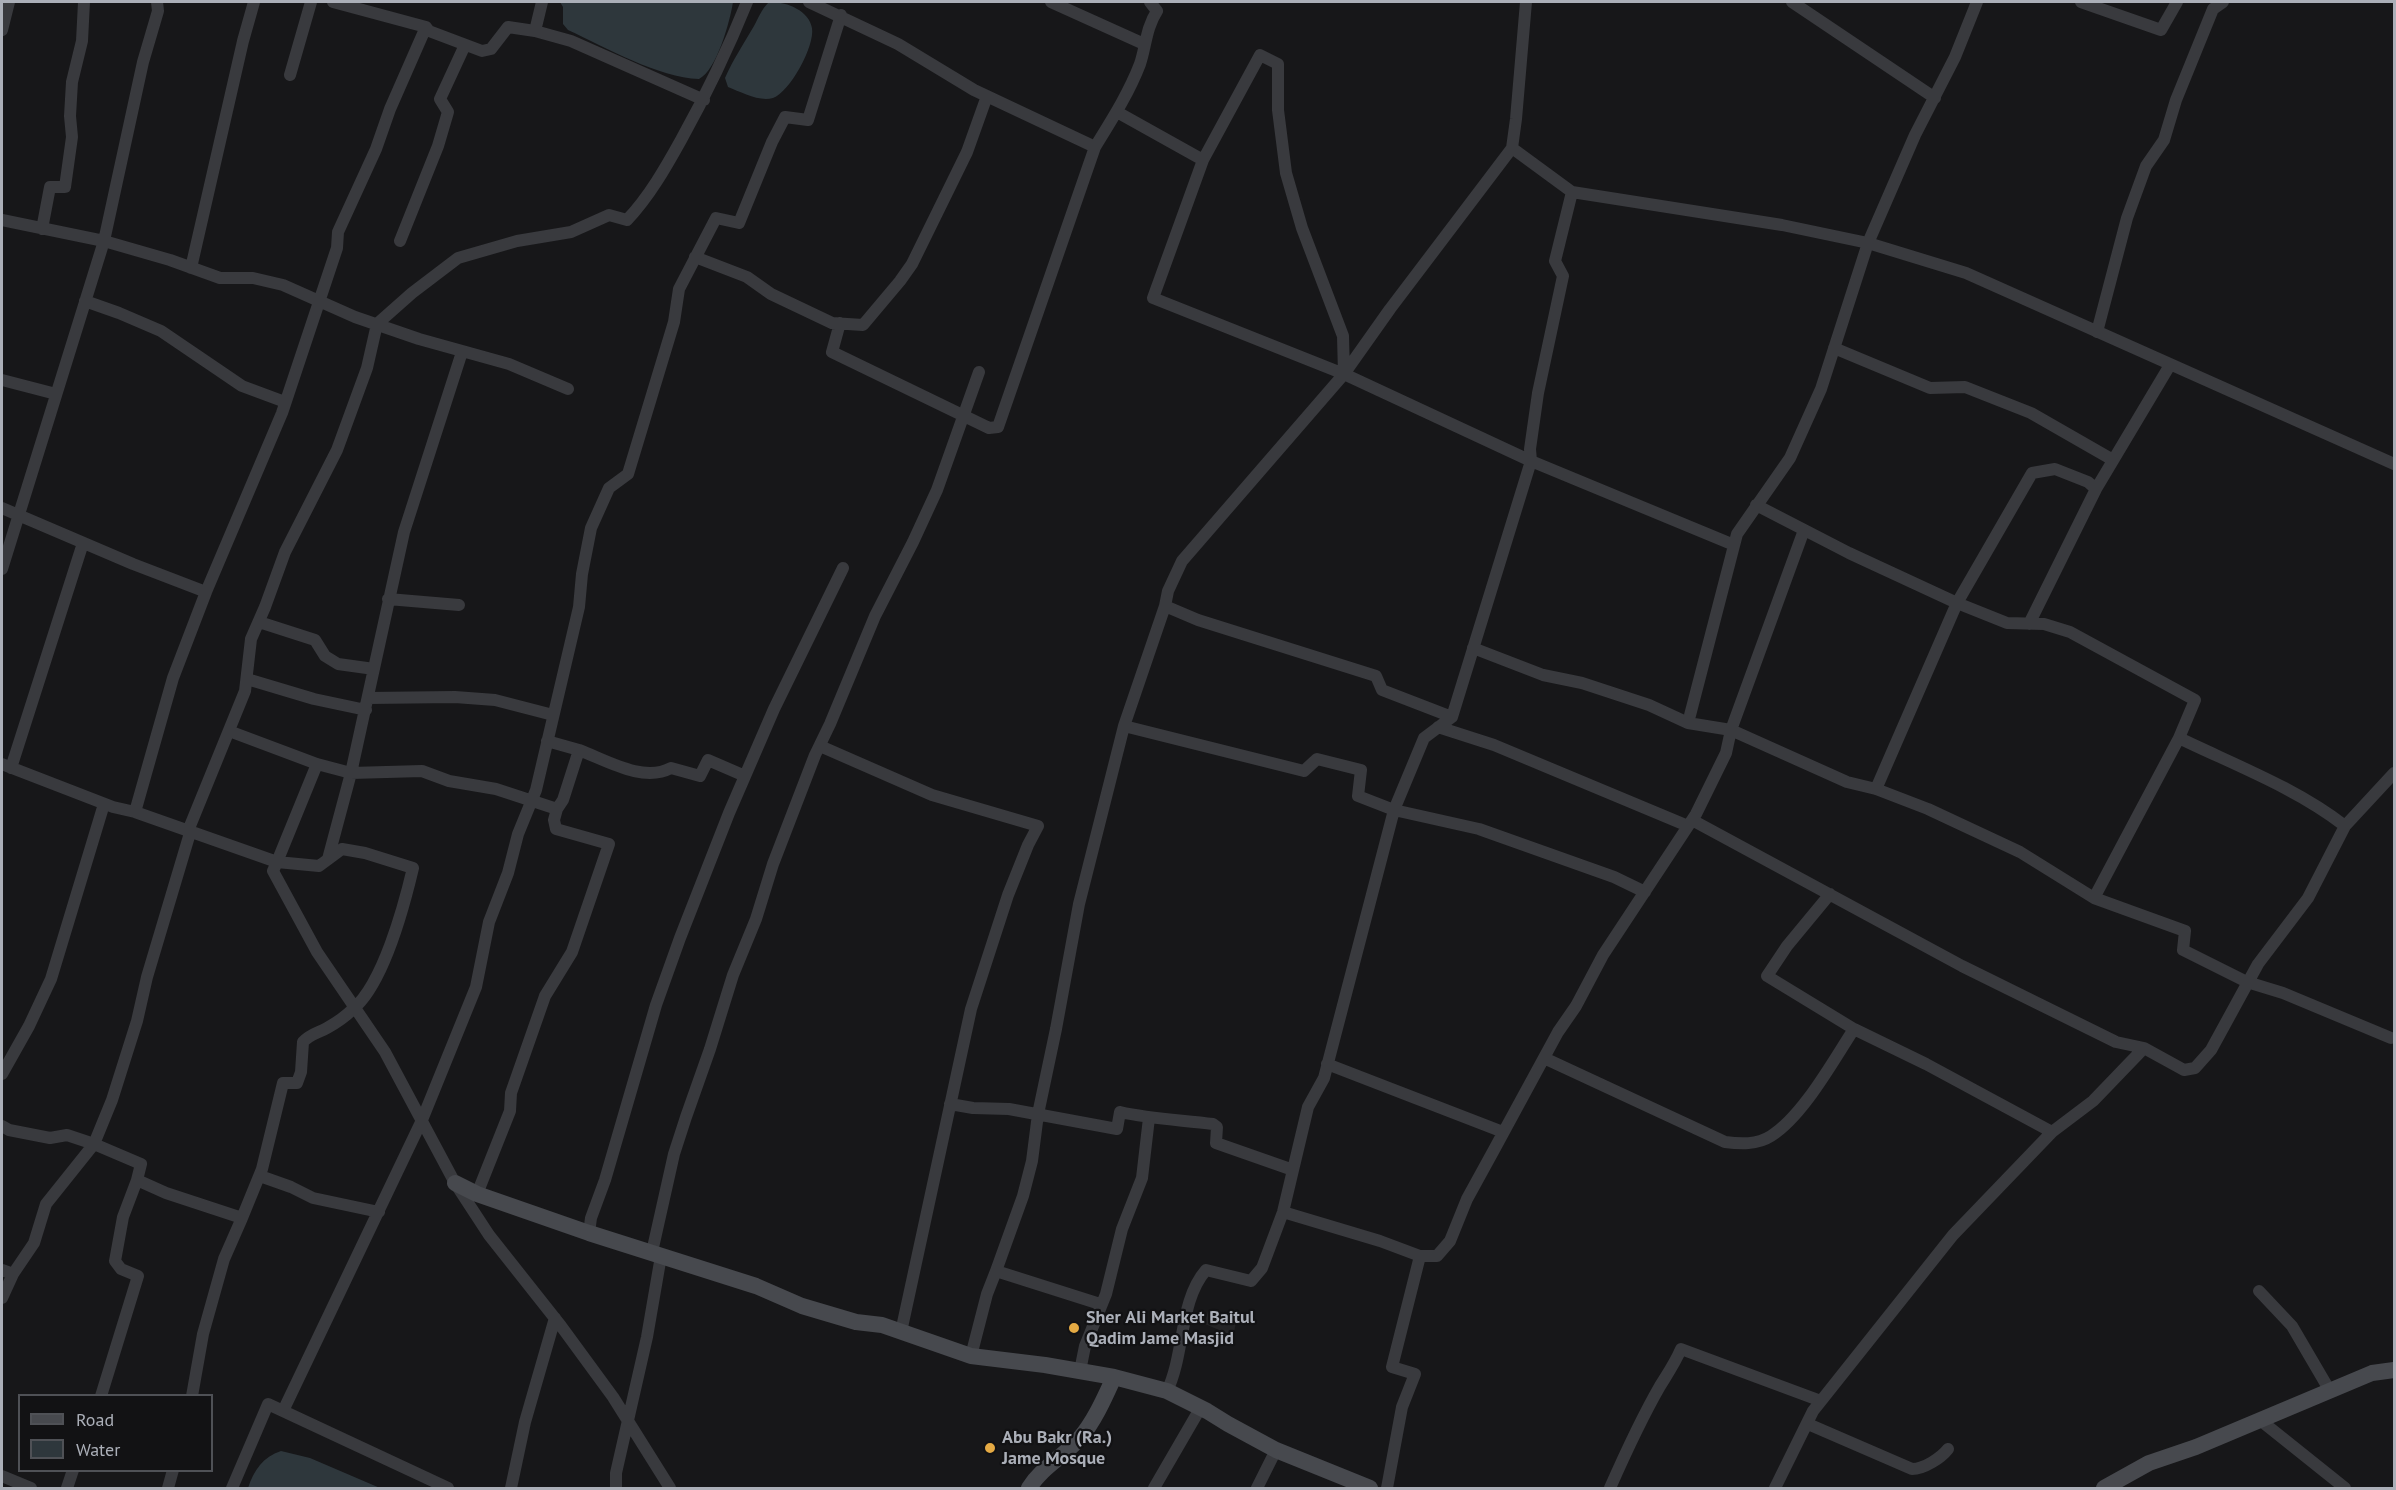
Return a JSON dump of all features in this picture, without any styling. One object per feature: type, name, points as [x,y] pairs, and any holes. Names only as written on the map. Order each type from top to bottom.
[{"type":"street","points":[[2,30],[9,2]]},
{"type":"street","points":[[42,229],[50,187],[65,187],[72,137],[70,116],[72,82],[82,41],[84,2]]},
{"type":"street","points":[[2,569],[104,241],[143,62],[158,11],[157,2]]},
{"type":"street","points":[[191,268],[240,52],[254,2]]},
{"type":"street","points":[[290,75],[311,2]]},
{"type":"street","points":[[333,2],[426,27],[482,51],[491,49],[508,27],[535,31],[571,41],[704,100]]},
{"type":"street","points":[[535,31],[542,2]]},
{"type":"street","points":[[2,1298],[7,1272],[34,1243],[46,1204],[94,1144],[112,1100],[137,1021],[147,977],[190,833],[190,825],[245,691],[251,639],[285,552],[337,450],[367,368],[377,324],[412,293],[458,258],[517,241],[571,232],[609,215],[627,220],[667,166],[704,100],[747,2]]},
{"type":"street","points":[[809,2],[841,15],[898,44],[987,96],[1095,147]]},
{"type":"street","points":[[1051,2],[1144,44]]},
{"type":"street","points":[[840,323],[832,352],[989,428],[998,427],[1095,147],[1117,111],[1140,63],[1149,24],[1157,11],[1150,2]]},
{"type":"street","points":[[971,1356],[987,1294],[1023,1196],[1032,1161],[1038,1114],[1079,904],[1124,726],[1168,591],[1182,561],[1344,374],[1390,309],[1512,148],[1526,2]]},
{"type":"street","points":[[1792,2],[1935,98]]},
{"type":"street","points":[[1688,723],[1737,534],[1790,458],[1821,389],[1868,243],[1955,57],[1977,2]]},
{"type":"street","points":[[2081,2],[2162,30],[2177,2]]},
{"type":"street","points":[[2097,332],[2127,218],[2146,166],[2164,140],[2176,100],[2213,9],[2223,2]]},
{"type":"street","points":[[283,1410],[422,1120],[476,987],[489,922],[508,873],[518,834],[532,800],[547,741],[579,607],[582,574],[591,528],[609,488],[628,474],[674,322],[679,289],[716,218],[739,223],[772,142],[785,117],[808,120],[841,15]]},
{"type":"street","points":[[135,812],[173,678],[285,402],[337,248],[338,232],[376,149],[390,109],[426,27]]},
{"type":"street","points":[[400,241],[438,146],[447,112],[440,99],[465,45]]},
{"type":"street","points":[[1344,374],[1343,336],[1302,228],[1286,173],[1278,110],[1278,64],[1260,55],[1203,160],[1154,298],[1344,374],[1531,461],[1734,545]]},
{"type":"street","points":[[695,257],[747,277],[771,294],[832,323],[863,326],[906,273],[967,152],[987,96]]},
{"type":"street","points":[[1117,111],[1203,160]]},
{"type":"street","points":[[1512,148],[1572,192],[1782,225],[1868,243],[1966,273],[2394,464]]},
{"type":"street","points":[[1167,1391],[1175,1374],[1195,1282],[1206,1270],[1251,1281],[1263,1268],[1283,1212],[1308,1107],[1324,1078],[1394,810],[1424,738],[1452,717],[1531,461],[1530,449],[1538,393],[1563,276],[1555,261],[1572,192]]},
{"type":"street","points":[[2,220],[104,241],[220,278],[252,278],[283,285],[377,324],[462,352],[509,364],[568,390]]},
{"type":"street","points":[[84,301],[161,331],[242,386],[285,402]]},
{"type":"street","points":[[1834,348],[1930,388],[1965,387],[2031,413],[2114,460]]},
{"type":"street","points":[[328,859],[351,773],[404,532],[462,352]]},
{"type":"street","points":[[2029,624],[2096,489],[2170,365]]},
{"type":"street","points":[[616,1488],[616,1473],[629,1423],[674,1154],[686,1117],[733,975],[820,746],[875,616],[937,490],[979,372]]},
{"type":"street","points":[[2,380],[56,394]]},
{"type":"street","points":[[1876,789],[1957,603],[2032,473],[2055,469],[2088,482],[2096,489]]},
{"type":"street","points":[[1756,505],[1803,530],[1957,603],[2007,623],[2044,624],[2070,632],[2195,700],[2179,738],[2094,898]]},
{"type":"street","points":[[2,508],[206,592]]},
{"type":"street","points":[[1283,1212],[1380,1241],[1420,1256],[1437,1256],[1450,1241],[1467,1199],[1544,1058],[1576,1006],[1603,955],[1690,823],[1726,753],[1731,730],[1803,530]]},
{"type":"street","points":[[83,543],[6,766],[104,804],[135,812],[277,862],[319,866],[342,849],[365,852],[413,868],[398,924],[372,985],[355,1008],[326,1029],[310,1035],[303,1042],[301,1072],[297,1083],[283,1083],[260,1176],[224,1259],[203,1334],[192,1394]]},
{"type":"street","points":[[589,1233],[591,1218],[605,1180],[632,1082],[669,967],[774,709],[843,568]]},
{"type":"street","points":[[388,599],[459,605]]},
{"type":"street","points":[[1165,606],[1207,622],[1376,676],[1383,690],[1452,717]]},
{"type":"street","points":[[259,622],[315,640],[325,656],[338,664],[374,669]]},
{"type":"street","points":[[1473,648],[1543,675],[1582,683],[1649,705],[1688,723],[1731,730],[1847,782],[1876,789],[1928,809],[2020,852],[2094,898],[2185,931],[2183,950],[2247,982],[2283,993],[2391,1038]]},
{"type":"street","points":[[247,679],[314,699],[367,704],[455,697],[495,700],[553,715]]},
{"type":"street","points":[[1124,726],[1304,771],[1317,759],[1361,770],[1358,796],[1394,810],[1479,829],[1614,877],[1645,892]]},
{"type":"street","points":[[1438,727],[1494,745],[1690,823],[1830,894],[1962,966],[2116,1042],[2144,1048],[2184,1070],[2195,1068],[2211,1050],[2258,964],[2308,898],[2345,826],[2394,773]]},
{"type":"street","points":[[229,731],[317,764],[351,773],[422,771],[449,781],[496,789],[557,809]]},
{"type":"street","points":[[2179,738],[2287,789],[2326,811],[2345,826]]},
{"type":"street","points":[[547,741],[643,773],[666,771],[671,768],[700,776],[708,760],[746,776]]},
{"type":"street","points":[[820,746],[932,795],[1038,826],[1008,895],[970,1009],[901,1332]]},
{"type":"street","points":[[477,1194],[510,1111],[511,1093],[545,996],[572,951],[609,844],[556,829],[554,820],[557,809],[563,800],[579,750]]},
{"type":"street","points":[[317,764],[273,871],[317,952],[385,1052],[455,1183],[489,1235],[555,1318],[613,1397],[670,1488]]},
{"type":"street","points":[[2,1074],[29,1026],[51,978],[104,804]]},
{"type":"street","points":[[1830,894],[1787,946],[1767,976],[1854,1029],[1926,1064],[2052,1132]]},
{"type":"street","points":[[1544,1058],[1725,1142],[1755,1143],[1771,1136],[1796,1112],[1818,1084],[1854,1029]]},
{"type":"street","points":[[1775,1488],[1813,1411],[1953,1234],[2052,1132],[2093,1101],[2144,1048]]},
{"type":"street","points":[[1327,1065],[1503,1132]]},
{"type":"street","points":[[950,1104],[1038,1114],[1117,1130],[1120,1112],[1149,1118],[1214,1124],[1217,1127],[1216,1143],[1293,1170]]},
{"type":"street","points":[[1080,1371],[1085,1346],[1100,1304],[1106,1294],[1122,1229],[1142,1178],[1149,1118]]},
{"type":"street","points":[[2,1126],[9,1130],[50,1138],[67,1135],[141,1164],[123,1217],[115,1261],[121,1269],[138,1276],[101,1394]]},
{"type":"street","points":[[260,1176],[332,1204],[378,1212]]},
{"type":"street","points":[[137,1180],[166,1193],[242,1218]]},
{"type":"street","points":[[455,1183],[477,1194],[589,1233],[756,1286],[802,1306],[901,1332],[971,1356],[1114,1377],[1167,1391],[1201,1407],[1276,1450],[1370,1488]]},
{"type":"street","points":[[1387,1488],[1402,1407],[1415,1374],[1392,1367],[1420,1256]]},
{"type":"street","points":[[996,1271],[1100,1304]]},
{"type":"street","points":[[2259,1291],[2292,1326],[2330,1391]]},
{"type":"street","points":[[511,1488],[525,1422],[555,1318]]},
{"type":"street","points":[[1610,1488],[1633,1439],[1661,1385],[1670,1374],[1681,1349],[1821,1401]]},
{"type":"street","points":[[2104,1488],[2149,1463],[2196,1447],[2372,1373],[2394,1370]]},
{"type":"street","points":[[1029,1488],[1041,1471],[1064,1454],[1087,1429],[1114,1377]]},
{"type":"street","points":[[232,1488],[268,1404],[448,1488]]},
{"type":"street","points":[[1154,1488],[1201,1407]]},
{"type":"street","points":[[2260,1420],[2345,1488]]},
{"type":"street","points":[[1808,1424],[1912,1469],[1920,1469],[1942,1456],[1948,1449]]},
{"type":"street","points":[[1257,1488],[1276,1450]]},
{"type":"street","points":[[67,1488],[72,1472]]},
{"type":"street","points":[[168,1488],[172,1472]]},
{"type":"street","points":[[2,1476],[14,1485],[31,1488]]},
{"type":"shaded area","points":[[1208,1311],[1236,1323],[1233,1336],[1205,1324]]},
{"type":"water","points":[[560,2],[733,2],[726,32],[717,56],[706,74],[699,79],[650,68],[568,30],[563,24],[563,7]]},
{"type":"water","points":[[769,2],[789,5],[801,12],[810,22],[812,36],[800,68],[787,87],[773,98],[762,99],[728,87],[725,78]]},
{"type":"water","points":[[281,1451],[310,1458],[380,1488],[248,1488],[260,1465]]},
{"type":"place","name":"Sher Ali Market Baitul Qadim Jame Masjid","points":[[1074,1328]]},
{"type":"place","name":"Abu Bakr (Ra.) Jame Mosque","points":[[990,1448]]}]
